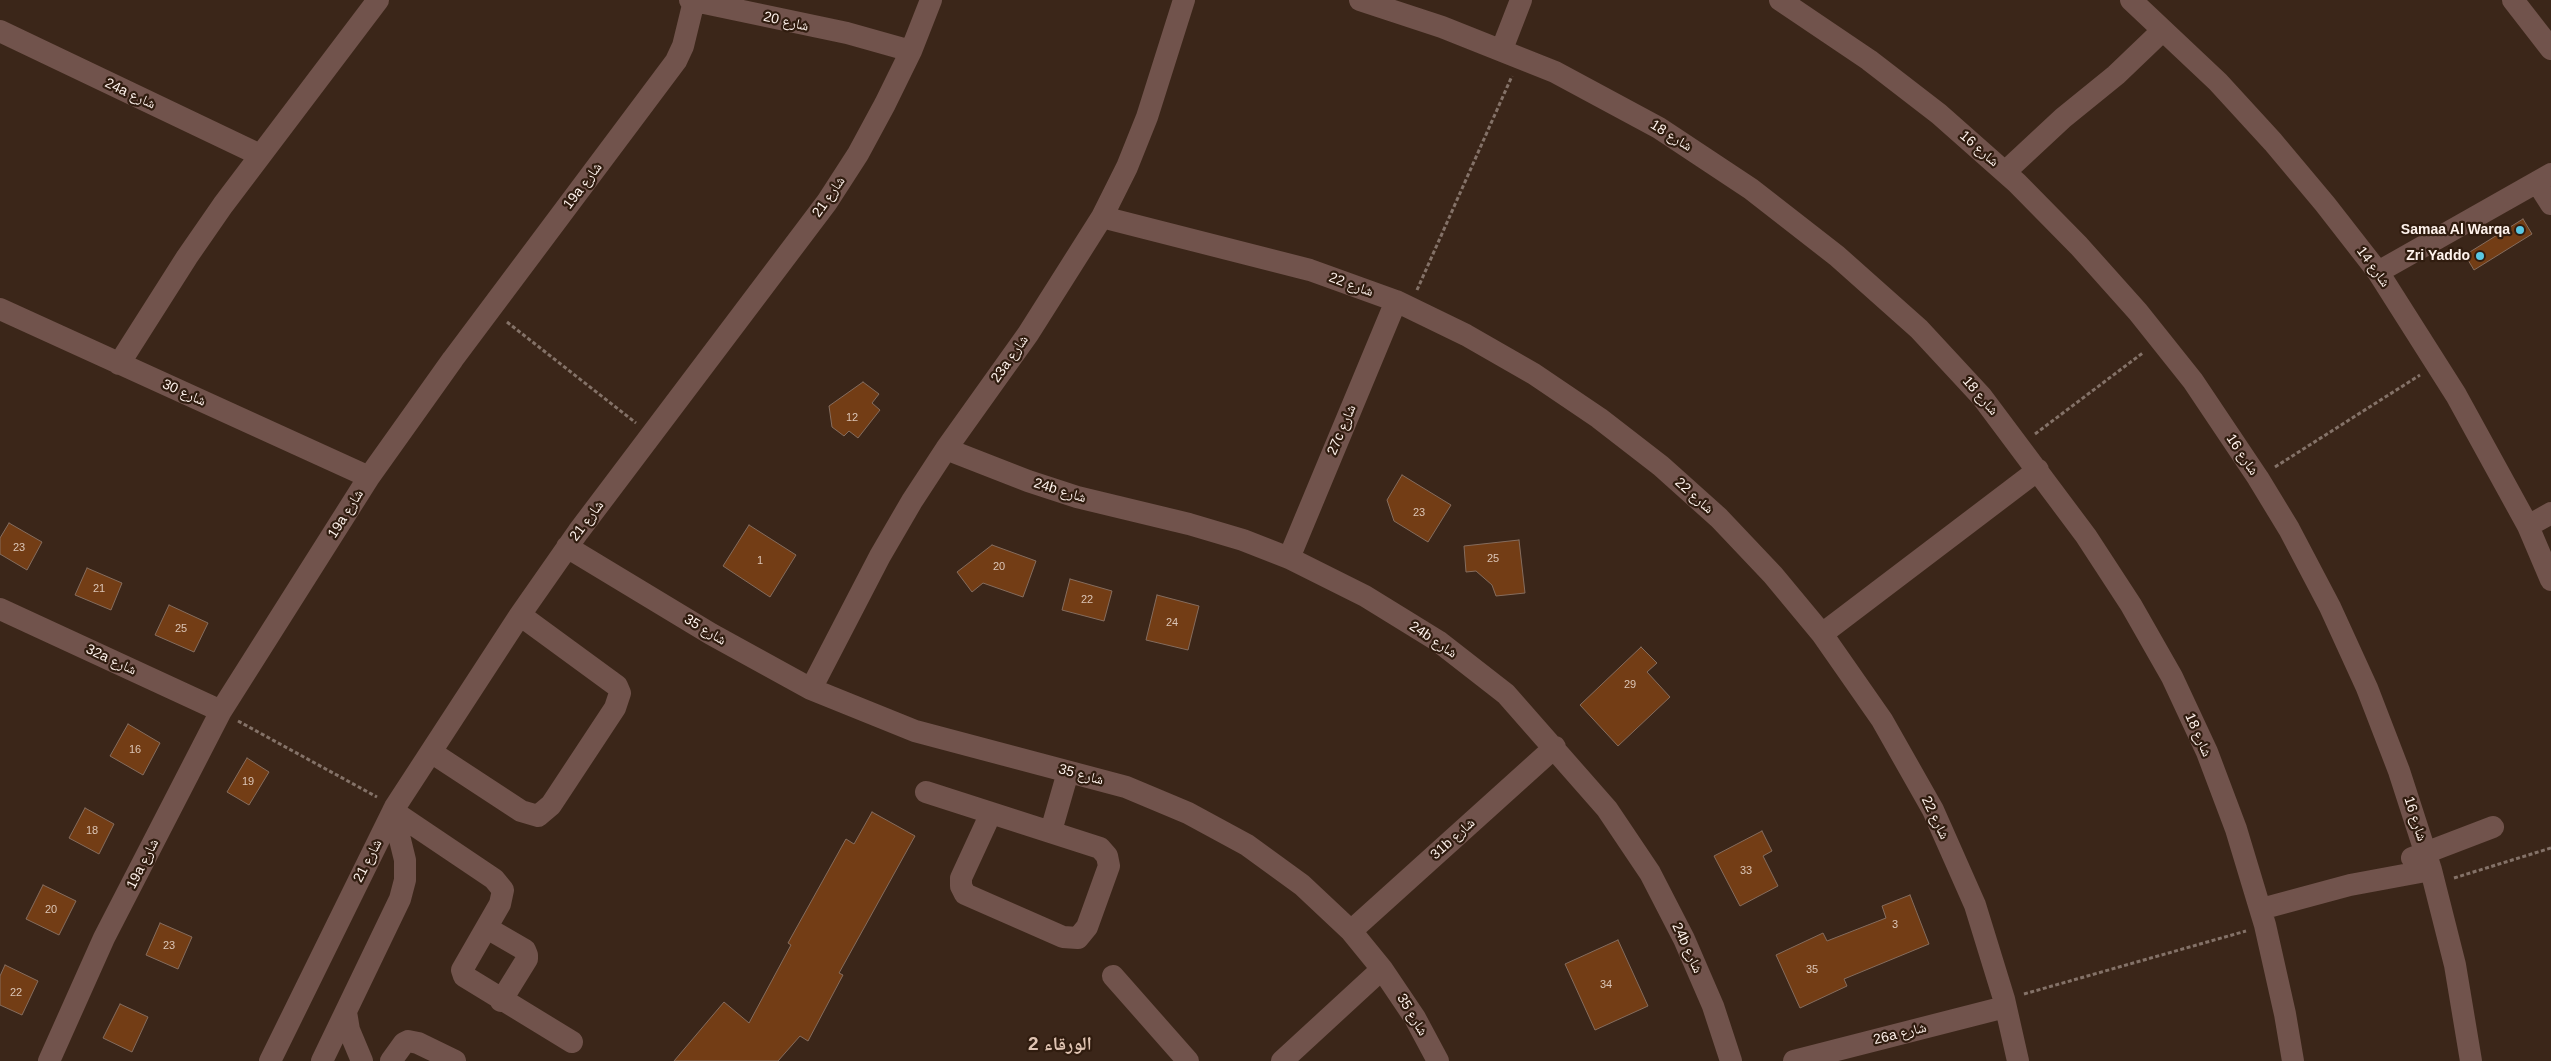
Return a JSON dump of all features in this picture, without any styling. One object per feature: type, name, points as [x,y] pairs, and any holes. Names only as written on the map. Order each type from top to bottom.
[{"type":"street","points":[[120,364],[187,256],[260,155],[378,0]]},
{"type":"street","name":"شارع 20","points":[[692,0],[824,30],[907,59]]},
{"type":"street","name":"19a شارع","points":[[49,1061],[104,938],[221,711],[369,478],[490,310],[676,61],[683,46],[692,0]]},
{"type":"street","name":"شارع 21","points":[[270,1061],[394,809],[520,615],[573,540],[827,202],[858,154],[907,59],[931,0]]},
{"type":"street","name":"شارع 18","points":[[1360,0],[1511,53],[1555,72],[1659,128],[1751,189],[1829,250],[1919,329],[1982,397],[2021,446],[2086,536],[2132,605],[2172,677],[2207,752],[2233,820],[2263,917],[2285,1014],[2293,1061]]},
{"type":"street","points":[[1511,53],[1521,0]]},
{"type":"street","name":"شارع 16","points":[[1780,0],[1869,60],[1939,114],[2011,177],[2079,246],[2160,340],[2193,381],[2258,478],[2289,529],[2330,607],[2367,688],[2399,771],[2431,869],[2454,965],[2470,1061]]},
{"type":"street","name":"شارع 14","points":[[2131,0],[2218,82],[2273,142],[2326,204],[2378,272],[2437,364],[2528,526],[2551,580]]},
{"type":"street","points":[[2512,0],[2551,49]]},
{"type":"street","name":"23a شارع","points":[[811,689],[880,556],[946,449],[1028,334],[1102,217],[1127,167],[1147,117],[1181,7]]},
{"type":"street","points":[[2011,177],[2063,118],[2083,104],[2103,85],[2157,24]]},
{"type":"street","name":"24a شارع","points":[[0,31],[260,155]]},
{"type":"street","points":[[2378,272],[2544,178],[2551,204]]},
{"type":"street","name":"شارع 22","points":[[1102,217],[1310,270],[1402,305],[1466,335],[1534,374],[1599,418],[1661,466],[1719,518],[1760,561],[1822,634],[1882,720],[1933,810],[1975,905],[2005,1003],[2018,1061]]},
{"type":"street","name":"27c شارع","points":[[1289,558],[1402,305]]},
{"type":"street","name":"شارع 30","points":[[0,309],[369,478]]},
{"type":"street","name":"24b شارع","points":[[946,449],[1028,481],[1077,496],[1198,526],[1243,540],[1289,558],[1365,596],[1438,641],[1506,694],[1555,747],[1607,809],[1650,874],[1684,939],[1712,1006],[1731,1061]]},
{"type":"street","points":[[1822,634],[2038,470]]},
{"type":"street","points":[[2528,526],[2551,513]]},
{"type":"street","name":"شارع 35","points":[[573,540],[630,587],[647,594],[742,652],[811,689],[915,731],[1126,787],[1188,813],[1247,846],[1302,885],[1352,931],[1382,969],[1415,1018],[1438,1061]]},
{"type":"street","name":"32a شارع","points":[[0,609],[221,711]]},
{"type":"street","points":[[431,752],[521,811],[538,816],[551,805],[615,708],[619,701],[620,693],[617,686],[520,615]]},
{"type":"street","name":"31b شارع","points":[[1352,931],[1555,747]]},
{"type":"street","points":[[1045,828],[1060,770]]},
{"type":"street","points":[[926,792],[1045,828],[1100,848],[1107,856],[1109,866],[1087,927],[1078,938],[1063,937],[966,894],[961,886],[961,878],[991,813]]},
{"type":"street","points":[[394,809],[500,884],[503,898],[462,973],[501,1001],[572,1042]]},
{"type":"street","points":[[322,1061],[392,917],[405,880],[404,853],[394,809]]},
{"type":"street","points":[[2263,917],[2350,885],[2431,869],[2493,827]]},
{"type":"street","points":[[487,928],[521,947],[527,954],[527,959],[501,1001]]},
{"type":"street","points":[[1282,1061],[1382,969]]},
{"type":"street","points":[[1113,976],[1188,1061]]},
{"type":"street","name":"26a شارع","points":[[1794,1061],[2005,1003]]},
{"type":"street","points":[[346,1012],[349,1030],[362,1061]]},
{"type":"street","points":[[391,1061],[404,1043],[413,1041],[455,1061]]},
{"type":"path","points":[[1402,305],[1511,53]]},
{"type":"path","points":[[490,310],[651,435]]},
{"type":"path","points":[[2021,446],[2160,340]]},
{"type":"path","points":[[2258,478],[2437,364]]},
{"type":"path","points":[[221,711],[394,809]]},
{"type":"path","points":[[2431,869],[2551,848]]},
{"type":"path","points":[[2005,1003],[2263,917]]},
{"type":"building","points":[[2523,219],[2532,234],[2474,270],[2465,255]]},
{"type":"building","points":[[863,382],[879,394],[872,403],[880,410],[858,438],[849,431],[844,436],[832,427],[829,406]]},
{"type":"building","points":[[1402,475],[1451,505],[1428,542],[1394,521],[1387,500]]},
{"type":"building","points":[[9,523],[42,542],[27,570],[0,554],[0,538]]},
{"type":"building","points":[[749,525],[796,555],[770,597],[723,566]]},
{"type":"building","points":[[1519,540],[1525,593],[1496,596],[1492,585],[1476,571],[1466,572],[1464,546]]},
{"type":"building","points":[[992,545],[1036,561],[1023,597],[983,583],[972,592],[957,572]]},
{"type":"building","points":[[87,568],[122,583],[111,610],[75,595]]},
{"type":"building","points":[[1070,579],[1112,591],[1104,621],[1062,610]]},
{"type":"building","points":[[1157,595],[1199,606],[1188,650],[1146,640]]},
{"type":"building","points":[[169,605],[208,623],[194,652],[155,635]]},
{"type":"building","points":[[1641,647],[1657,663],[1647,672],[1670,697],[1618,746],[1580,705]]},
{"type":"building","points":[[128,724],[160,743],[143,775],[110,756]]},
{"type":"building","points":[[247,758],[269,772],[249,805],[227,792]]},
{"type":"building","points":[[85,808],[114,824],[99,854],[69,838]]},
{"type":"building","points":[[872,812],[915,836],[839,973],[843,975],[808,1041],[800,1036],[778,1061],[674,1061],[724,1002],[749,1023],[791,945],[788,943],[846,839],[854,844]]},
{"type":"building","points":[[1762,831],[1772,851],[1763,856],[1778,886],[1740,906],[1714,856]]},
{"type":"building","points":[[43,885],[76,901],[59,935],[26,919]]},
{"type":"building","points":[[1910,895],[1929,944],[1844,979],[1847,986],[1800,1008],[1776,955],[1823,933],[1827,941],[1886,918],[1882,906]]},
{"type":"building","points":[[160,923],[192,937],[178,969],[146,955]]},
{"type":"building","points":[[1618,940],[1648,1006],[1595,1030],[1565,964]]},
{"type":"building","points":[[5,965],[38,981],[22,1015],[0,1005],[0,976]]},
{"type":"building","points":[[120,1004],[148,1017],[132,1052],[103,1038]]},
{"type":"place","name":"Samaa Al Warqa","points":[[2520,230]]},
{"type":"place","name":"Zri Yaddo","points":[[2480,256]]},
{"type":"district","name":"الورقاء 2","points":[[1060,1045]]}]
